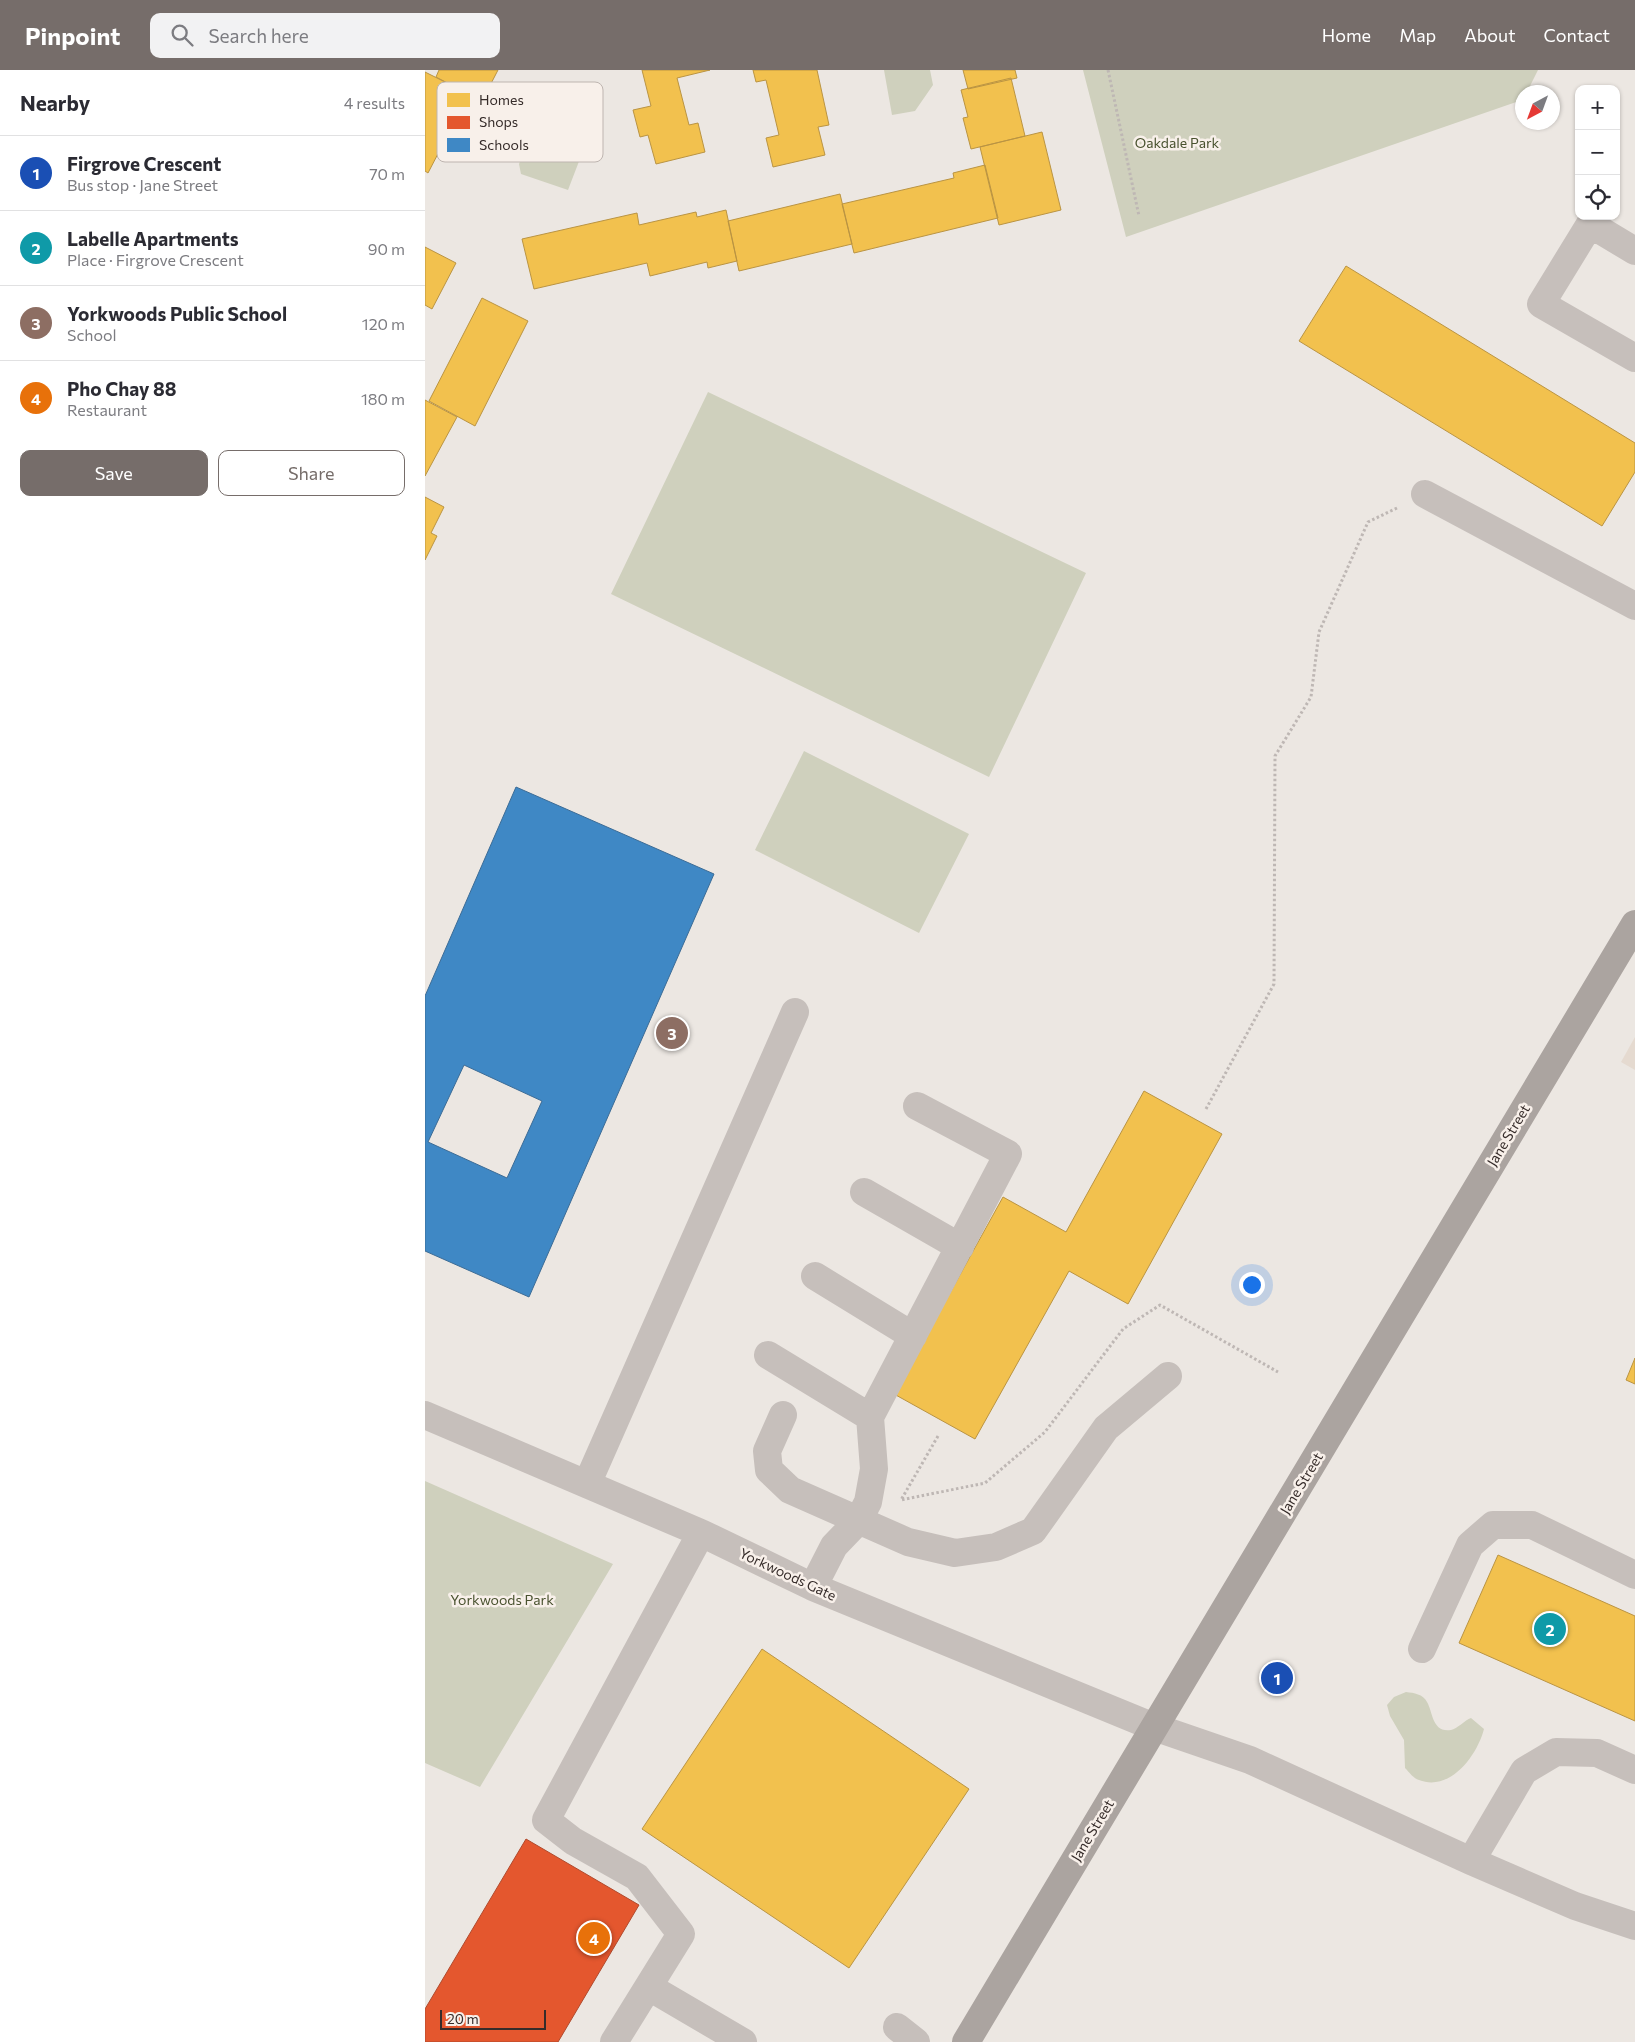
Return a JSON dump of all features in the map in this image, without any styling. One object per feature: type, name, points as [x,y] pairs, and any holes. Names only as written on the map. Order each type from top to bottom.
[{"type":"main road","name":"Jane Street","points":[[966,2042],[1635,924]]},
{"type":"street","points":[[1635,252],[1590,224],[1541,304],[1635,358]]},
{"type":"street","points":[[1425,494],[1635,606]]},
{"type":"street","points":[[587,1484],[795,1012]]},
{"type":"street","points":[[813,1587],[834,1546],[858,1521],[868,1502],[874,1469],[870,1417],[1008,1154],[917,1106]]},
{"type":"street","points":[[864,1192],[959,1247]]},
{"type":"street","points":[[815,1276],[913,1336]]},
{"type":"street","points":[[768,1355],[870,1417]]},
{"type":"street","points":[[783,1415],[767,1450],[769,1470],[790,1490],[908,1542],[955,1553],[996,1547],[1033,1531],[1106,1428],[1168,1376]]},
{"type":"street","name":"Yorkwoods Gate","points":[[425,1415],[701,1533],[813,1587],[1153,1727],[1250,1760],[1471,1861],[1575,1906],[1635,1926]]},
{"type":"street","points":[[1422,1649],[1470,1545],[1493,1525],[1533,1525],[1635,1575]]},
{"type":"street","points":[[615,2042],[681,1934],[637,1876],[573,1841],[546,1820],[701,1533]]},
{"type":"street","points":[[1471,1861],[1523,1771],[1556,1752],[1597,1753],[1635,1770]]},
{"type":"street","points":[[649,1987],[743,2042]]},
{"type":"path","points":[[1108,70],[1139,216]]},
{"type":"path","points":[[1206,1108],[1274,984],[1275,756],[1311,697],[1319,632],[1368,522],[1425,494]]},
{"type":"path","points":[[938,1436],[901,1500],[985,1483],[1045,1432],[1123,1329],[1160,1305],[1278,1372]]},
{"type":"green space","points":[[884,70],[930,70],[933,85],[915,111],[892,115]]},
{"type":"green space","name":"Oakdale Park","points":[[1083,70],[1538,70],[1530,85],[1515,85],[1515,102],[1126,237]]},
{"type":"green space","points":[[520,162],[579,162],[568,190],[521,174]]},
{"type":"green space","points":[[708,392],[1086,573],[989,777],[611,594]]},
{"type":"green space","points":[[804,751],[969,834],[919,933],[755,850]]},
{"type":"green space","name":"Yorkwoods Park","points":[[425,1481],[613,1564],[480,1787],[425,1763]]},
{"type":"green space","points":[[1406,1692],[1418,1694],[1425,1699],[1434,1721],[1440,1728],[1451,1730],[1471,1718],[1484,1729],[1469,1760],[1461,1769],[1441,1781],[1430,1782],[1417,1779],[1405,1768],[1404,1740],[1390,1716],[1387,1705],[1394,1697]]},
{"type":"shaded area","points":[[1635,1037],[1635,1070],[1621,1062]]},
{"type":"building: Homes","points":[[439,70],[498,70],[492,82],[446,82],[436,77]]},
{"type":"building: Homes","points":[[642,70],[710,70],[677,78],[689,125],[698,123],[705,152],[656,164],[648,135],[640,137],[633,110],[651,106]]},
{"type":"building: Homes","points":[[753,70],[817,70],[829,125],[818,127],[825,155],[773,167],[766,138],[779,135],[766,80],[756,82]]},
{"type":"building: Homes","points":[[963,70],[1015,70],[1017,78],[968,89]]},
{"type":"building: Homes","points":[[425,72],[445,82],[437,82],[437,156],[428,173],[425,171]]},
{"type":"building: Homes","points":[[1011,78],[1025,136],[971,149],[963,118],[968,117],[961,90]]},
{"type":"building: Homes","points":[[1042,132],[1061,210],[999,225],[980,147]]},
{"type":"building: Homes","points":[[985,165],[998,218],[854,253],[842,204],[954,178],[953,173]]},
{"type":"building: Homes","points":[[840,194],[852,244],[739,271],[728,221]]},
{"type":"building: Homes","points":[[726,210],[737,261],[708,268],[707,262],[650,276],[647,263],[534,289],[522,239],[637,213],[639,225],[696,212],[697,217]]},
{"type":"building: Homes","points":[[425,247],[456,263],[432,309],[425,305]]},
{"type":"building: Homes","points":[[1346,266],[1635,443],[1635,472],[1602,526],[1299,341]]},
{"type":"building: Homes","points":[[482,298],[528,321],[475,426],[429,401]]},
{"type":"building: Homes","points":[[425,400],[457,417],[425,476]]},
{"type":"building: Homes","points":[[425,497],[444,507],[431,533],[437,536],[425,560]]},
{"type":"building: Homes","points":[[1144,1091],[1222,1134],[1128,1304],[1069,1271],[975,1439],[894,1394],[1003,1197],[1066,1232]]},
{"type":"building: Homes","points":[[1635,1358],[1635,1384],[1626,1380]]},
{"type":"building: Homes","points":[[1498,1555],[1635,1616],[1635,1721],[1459,1643]]},
{"type":"building: Homes","points":[[762,1649],[969,1789],[849,1968],[642,1829]]},
{"type":"building: Shops","points":[[526,1839],[639,1905],[558,2042],[425,2042],[425,2009]]},
{"type":"building: Schools","points":[[516,787],[714,874],[529,1297],[425,1251],[425,996]],"holes":[[[464,1065],[542,1101],[507,1178],[428,1142]]]},
{"type":"place","name":"Yorkwoods Public School","points":[[672,1033]]},
{"type":"place","name":"Labelle Apartments","points":[[1550,1629]]},
{"type":"place","name":"Firgrove Crescent","points":[[1277,1678]]},
{"type":"place","name":"Pho Chay 88","points":[[594,1938]]}]
